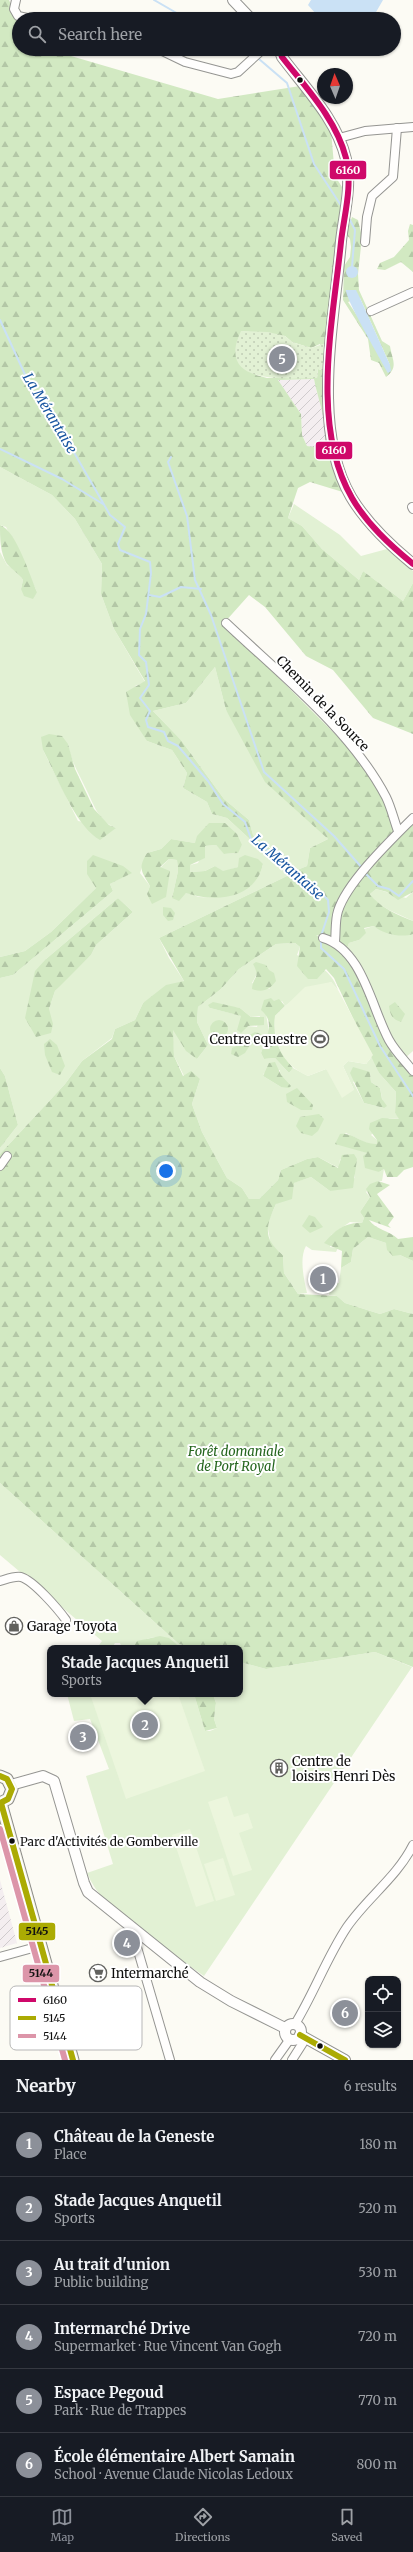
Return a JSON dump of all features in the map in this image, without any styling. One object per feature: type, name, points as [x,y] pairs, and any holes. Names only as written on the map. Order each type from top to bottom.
[{"type":"main road","points":[[0,1776],[7,1779],[11,1785],[10,1796],[0,1803],[52,1986]]},
{"type":"main road","points":[[70,2050],[73,2060]]},
{"type":"street","points":[[16,0],[14,9],[16,12]]},
{"type":"street","points":[[233,0],[244,12]]},
{"type":"street","points":[[173,56],[185,62],[231,74],[238,72],[255,56]]},
{"type":"street","points":[[282,56],[322,110],[339,138],[346,160],[348,193],[330,356],[329,398],[332,439],[343,478],[360,510],[413,564]]},
{"type":"street","points":[[339,138],[355,133],[413,126]]},
{"type":"street","points":[[365,242],[367,217],[372,196],[393,177],[397,128]]},
{"type":"street","points":[[371,311],[413,292]]},
{"type":"street","name":"Chemin de la Source","points":[[226,623],[292,684],[360,756],[386,798],[398,831]]},
{"type":"street","points":[[335,941],[337,912],[347,889],[365,872],[398,831],[413,818]]},
{"type":"street","points":[[324,938],[335,941],[357,967],[390,1041],[413,1071]]},
{"type":"street","points":[[0,1166],[7,1156]]},
{"type":"street","points":[[0,1581],[20,1577],[27,1580],[58,1608],[66,1620]]},
{"type":"street","points":[[11,1785],[43,1776],[54,1781],[88,1892],[200,1982],[230,2001],[285,2028]]},
{"type":"street","points":[[295,2024],[346,1928],[369,1898],[398,1869],[413,1845]]},
{"type":"street","points":[[139,1934],[136,1944],[170,2060]]},
{"type":"street","points":[[0,1957],[40,1946]]},
{"type":"street","points":[[285,2028],[288,2025],[295,2024]]},
{"type":"street","points":[[295,2024],[303,2036],[345,2060]]},
{"type":"street","points":[[285,2028],[285,2033],[290,2039]]},
{"type":"street","points":[[275,2060],[290,2039],[303,2036]]},
{"type":"street","points":[[292,2060],[303,2036]]},
{"type":"shaded area","points":[[314,379],[317,394],[321,399],[326,428],[325,442],[318,447],[307,446],[302,435],[301,414],[277,380]]},
{"type":"shaded area","points":[[0,1880],[17,1943],[0,1948]]},
{"type":"green space","name":"Forêt domaniale de Port Royal","points":[[0,0],[9,0],[14,12],[12,12],[12,56],[71,56],[218,99],[300,86],[331,131],[335,176],[342,187],[325,400],[346,493],[310,482],[298,488],[288,518],[302,526],[322,549],[359,580],[363,571],[403,601],[413,583],[413,734],[373,718],[333,670],[306,656],[265,607],[249,595],[224,623],[357,756],[386,803],[397,828],[346,887],[333,939],[316,935],[342,951],[358,974],[372,1007],[413,1073],[413,1167],[404,1170],[397,1177],[387,1177],[384,1169],[379,1172],[365,1168],[363,1156],[367,1153],[335,1144],[340,1134],[345,1134],[367,1143],[377,1144],[377,1140],[369,1129],[370,1123],[382,1118],[399,1119],[395,1113],[396,1092],[379,1073],[334,978],[326,969],[317,979],[308,979],[297,966],[300,947],[295,943],[276,944],[239,969],[221,989],[198,1007],[197,1022],[208,1045],[197,1059],[186,1051],[173,1030],[174,1056],[183,1076],[191,1071],[200,1079],[192,1104],[202,1132],[227,1178],[242,1188],[249,1199],[259,1199],[278,1180],[281,1170],[307,1159],[318,1157],[338,1168],[342,1155],[354,1154],[357,1159],[353,1188],[330,1191],[311,1177],[294,1183],[292,1199],[276,1204],[268,1225],[268,1231],[272,1243],[283,1255],[284,1273],[298,1294],[337,1296],[345,1303],[380,1314],[394,1309],[413,1314],[413,1667],[375,1652],[266,1669],[243,1663],[243,1645],[179,1644],[0,1483],[0,1154],[65,1084],[82,1061],[112,1039],[115,1029],[135,1020],[143,1003],[166,985],[184,981],[159,938],[289,875],[227,818],[212,814],[207,802],[183,788],[187,773],[172,750],[147,741],[130,715],[126,692],[145,681],[114,629],[101,594],[102,564],[75,519],[52,495],[0,467]],"holes":[[[242,331],[285,336],[292,342],[311,348],[320,344],[326,371],[318,369],[317,378],[267,378],[256,375]],[[314,379],[325,425],[325,441],[315,447],[310,447],[307,446],[302,435],[301,414],[278,380]],[[215,667],[226,710],[265,782],[328,839],[310,848],[307,866],[297,870],[253,835],[249,820],[224,799],[181,740],[153,711],[186,703]]]},
{"type":"green space","points":[[352,217],[358,220],[362,237],[358,274],[359,290],[382,341],[390,346],[394,366],[386,377],[379,363],[371,360],[368,339],[343,300],[344,266],[350,257],[351,247],[350,239],[346,234]],"holes":[[[360,298],[390,365],[348,302]]]},
{"type":"green space","points":[[410,224],[413,225],[413,272],[401,262],[385,270],[377,269],[380,263],[394,257],[409,240],[408,231]]},
{"type":"green space","points":[[241,331],[268,332],[285,336],[292,342],[311,348],[326,343],[326,371],[318,369],[317,378],[288,379],[257,375],[245,370],[237,361],[235,349]]},
{"type":"green space","points":[[0,467],[52,495],[75,519],[102,564],[101,594],[114,629],[145,682],[135,686],[147,741],[172,750],[187,773],[183,788],[207,802],[212,814],[227,818],[289,875],[159,938],[169,958],[184,981],[143,1003],[135,1020],[115,1029],[112,1038],[82,1061],[65,1084],[0,1154],[0,1148],[18,1125],[5,1076],[0,1068],[0,978],[13,975],[113,891],[110,884],[131,873],[96,888],[51,932],[25,951],[0,957],[0,552],[7,565],[18,572],[23,580],[21,589],[37,592],[6,527],[0,525]],"holes":[[[68,744],[75,766],[97,811],[104,821],[116,828],[78,821],[43,750]],[[171,839],[195,843],[242,845],[237,853],[225,854],[216,845],[205,846],[198,863],[190,865],[190,872],[205,871],[215,866],[223,872],[238,867],[263,864],[260,874],[254,882],[247,888],[238,892],[219,897],[199,897],[190,893],[185,893],[172,898],[178,871],[177,860],[169,859],[160,868],[147,894],[150,886],[140,873],[147,853],[161,849]],[[118,898],[133,912],[96,945],[91,955],[55,991],[49,1009],[46,959]]]},
{"type":"green space","points":[[294,504],[340,535],[361,556],[387,549],[413,571],[413,583],[403,601],[363,571],[359,580],[322,549],[302,526],[288,518]]},
{"type":"green space","points":[[0,525],[12,535],[22,554],[37,592],[33,599],[24,596],[21,589],[23,580],[5,560],[1,545]]},
{"type":"green space","points":[[215,667],[226,710],[299,811],[328,839],[310,848],[307,866],[297,870],[282,856],[253,835],[249,820],[224,799],[181,740],[153,711],[186,703]]},
{"type":"green space","points":[[49,734],[62,736],[68,744],[75,769],[94,809],[109,825],[116,828],[100,840],[83,824],[67,800],[43,750],[41,737]]},
{"type":"green space","points":[[209,823],[225,823],[237,834],[242,845],[238,853],[224,854],[216,845],[205,846],[205,858],[190,865],[190,872],[205,871],[215,866],[223,871],[238,867],[239,858],[245,855],[258,859],[263,864],[259,876],[252,885],[233,895],[209,898],[186,893],[179,901],[172,898],[178,871],[177,860],[169,859],[160,867],[170,871],[166,897],[152,904],[147,894],[150,886],[144,877],[142,870],[142,862],[147,853],[161,849],[171,839],[195,843],[197,836]]},
{"type":"green space","points":[[413,823],[413,892],[398,900],[387,892],[376,889],[370,894],[384,907],[395,914],[413,921],[413,934],[403,936],[387,933],[374,926],[364,928],[366,933],[359,940],[349,943],[346,951],[337,940],[339,916],[346,897],[371,862]]},
{"type":"green space","points":[[93,855],[123,866],[132,873],[110,884],[113,891],[13,975],[0,978],[0,957],[25,951],[51,932],[96,888],[87,874],[87,861]]},
{"type":"green space","points":[[376,889],[406,898],[413,892],[413,921],[376,902],[370,894]]},
{"type":"green space","points":[[118,898],[133,912],[96,945],[91,955],[55,991],[49,1009],[53,1024],[51,1033],[36,1037],[25,1018],[35,971],[46,959]]},
{"type":"green space","points":[[163,907],[171,908],[175,913],[173,920],[168,921],[163,915]]},
{"type":"green space","points":[[374,926],[395,934],[413,934],[413,1051],[405,1058],[394,1045],[346,951],[349,943],[359,940],[364,929]]},
{"type":"green space","points":[[295,943],[300,947],[297,955],[316,964],[327,972],[338,990],[331,982],[293,1000],[285,1006],[282,1001],[266,1014],[269,1032],[261,1053],[264,1059],[275,1058],[289,1073],[293,1068],[308,1076],[326,1069],[354,1090],[343,1066],[348,1061],[366,1064],[373,1055],[379,1073],[396,1092],[395,1113],[400,1119],[389,1118],[371,1135],[377,1140],[377,1144],[371,1145],[346,1133],[336,1143],[368,1153],[379,1172],[384,1169],[382,1181],[378,1181],[366,1192],[370,1197],[360,1212],[364,1218],[362,1223],[350,1222],[331,1235],[330,1247],[338,1248],[336,1252],[312,1250],[306,1246],[302,1263],[307,1293],[298,1294],[284,1273],[283,1255],[271,1245],[267,1224],[276,1204],[293,1183],[311,1177],[330,1191],[355,1178],[355,1170],[340,1159],[339,1168],[318,1157],[307,1159],[281,1170],[278,1180],[259,1199],[249,1199],[242,1188],[227,1178],[202,1132],[192,1104],[200,1079],[184,1076],[174,1056],[172,1028],[197,1059],[208,1045],[197,1022],[198,1007],[221,989],[239,969],[276,944]],"holes":[[[253,964],[270,989],[252,983],[258,972]],[[225,1006],[240,1008],[251,1017],[260,1016],[257,1027],[248,1026],[241,1020],[242,1016],[210,1008]],[[280,1070],[281,1087],[263,1076],[264,1073]],[[370,1072],[371,1082],[380,1088],[384,1108],[364,1103],[353,1082]]]},
{"type":"green space","points":[[256,962],[266,965],[269,970],[274,973],[276,981],[271,987],[263,991],[252,989],[256,975],[253,964]]},
{"type":"green space","name":"Centre equestre","points":[[331,982],[338,990],[373,1055],[366,1064],[348,1061],[343,1066],[354,1090],[342,1098],[326,1069],[308,1076],[292,1066],[281,1052],[275,1026],[275,1016],[305,987]]},
{"type":"green space","points":[[271,998],[274,1001],[279,999],[285,1006],[275,1016],[275,1032],[280,1050],[293,1068],[289,1073],[275,1058],[264,1059],[261,1053],[269,1025],[266,1015],[261,1010],[264,1000]]},
{"type":"green space","points":[[213,1002],[240,1008],[251,1017],[264,1017],[264,1025],[248,1026],[241,1033],[237,1030],[241,1016],[210,1008],[208,1005]]},
{"type":"green space","points":[[395,1002],[405,1014],[401,1022],[395,1020],[390,1012],[389,1006]]},
{"type":"green space","points":[[219,1020],[223,1021],[227,1025],[227,1033],[223,1037],[219,1038],[215,1037],[211,1033],[210,1029],[211,1025],[215,1021]]},
{"type":"green space","points":[[255,1032],[261,1034],[260,1042],[250,1045],[245,1053],[238,1057],[231,1054],[232,1048],[245,1042],[246,1037]]},
{"type":"green space","points":[[50,1039],[57,1045],[65,1066],[60,1075],[52,1072],[45,1055],[44,1044]]},
{"type":"green space","points":[[275,1062],[281,1075],[291,1086],[289,1088],[281,1087],[263,1076],[269,1063]]},
{"type":"green space","points":[[353,1067],[370,1072],[371,1082],[380,1088],[382,1099],[387,1106],[384,1108],[364,1103],[350,1073]]},
{"type":"green space","points":[[0,1068],[5,1076],[18,1125],[0,1148]]},
{"type":"green space","points":[[297,1088],[313,1105],[312,1110],[301,1110],[287,1102],[286,1094]]},
{"type":"green space","points":[[319,1114],[324,1119],[318,1131],[312,1136],[301,1133],[296,1126],[300,1117]]},
{"type":"green space","points":[[378,1181],[390,1185],[377,1194],[394,1217],[388,1225],[391,1228],[369,1220],[375,1226],[398,1239],[413,1237],[413,1261],[400,1255],[393,1256],[387,1250],[386,1243],[368,1237],[353,1249],[351,1262],[341,1268],[342,1251],[324,1243],[332,1234],[345,1225],[362,1223],[364,1218],[360,1212],[370,1197],[366,1189],[370,1184]]},
{"type":"green space","points":[[309,1215],[315,1217],[323,1227],[310,1233],[302,1226]]},
{"type":"green space","points":[[368,1237],[386,1243],[400,1255],[413,1261],[413,1314],[394,1309],[380,1314],[345,1303],[337,1296],[329,1295],[331,1282],[339,1283],[341,1268],[351,1262],[353,1249]]},
{"type":"green space","points":[[0,1483],[179,1644],[182,1645],[177,1645],[159,1637],[152,1637],[135,1645],[121,1645],[120,1643],[115,1643],[114,1645],[99,1645],[102,1641],[0,1555]]},
{"type":"green space","points":[[160,1636],[169,1638],[177,1645],[135,1645],[137,1641]]},
{"type":"green space","points":[[375,1652],[412,1667],[204,1976],[156,1943],[122,1917],[107,1903],[95,1888],[87,1873],[113,1864],[86,1776],[109,1769],[90,1719],[74,1721],[68,1697],[195,1697],[205,1731],[210,1731],[217,1728],[214,1719],[216,1703],[214,1697],[243,1697],[243,1663],[266,1669]]},
{"type":"green space","points":[[91,1697],[179,1697],[205,1771],[126,1799]]},
{"type":"green space","points":[[195,1697],[214,1697],[216,1703],[214,1719],[217,1728],[205,1731]]},
{"type":"green space","points":[[227,1796],[234,1817],[248,1813],[253,1828],[239,1833],[252,1870],[233,1876],[208,1802]]},
{"type":"green space","points":[[190,1829],[214,1901],[196,1907],[172,1835]]},
{"type":"green space","points":[[223,1858],[235,1895],[216,1901],[204,1864]]},
{"type":"water","points":[[311,0],[383,0],[376,12],[314,12],[308,5]]},
{"type":"water","points":[[354,266],[357,267],[357,277],[350,278],[347,277],[346,270],[347,267]]},
{"type":"water","points":[[346,290],[356,290],[390,365],[391,371],[388,373],[351,305]]},
{"type":"waterway","points":[[154,0],[175,12]]},
{"type":"waterway","points":[[259,59],[287,83],[314,164],[342,207]]},
{"type":"waterway","points":[[350,220],[355,230],[352,267]]},
{"type":"waterway","name":"La Mérantaise","points":[[0,320],[33,392],[49,409],[110,515],[125,527],[118,544],[120,550],[150,562],[151,573],[146,614],[140,629],[139,655],[146,662],[149,685],[140,698],[150,711],[146,720],[148,727],[164,732],[168,741],[178,746],[208,781],[223,804],[245,822],[251,839],[279,858],[294,873],[313,884],[328,900],[329,912],[321,936]]},
{"type":"waterway","name":"La Mérantaise","points":[[0,449],[62,479],[103,504]]},
{"type":"waterway","name":"La Mérantaise","points":[[171,457],[168,462],[187,516],[195,580],[211,615],[264,772],[334,836],[363,869]]},
{"type":"waterway","name":"La Mérantaise","points":[[149,595],[160,597],[181,587],[201,589]]},
{"type":"waterway","name":"La Mérantaise","points":[[365,873],[378,886],[389,889],[399,896],[413,881]]},
{"type":"waterway","name":"La Mérantaise","points":[[321,940],[321,948],[344,969],[380,1046],[413,1096]]},
{"type":"transit line","name":"6160","points":[[282,56],[328,117],[341,144],[348,169],[348,190],[333,305],[328,373],[328,406],[331,439],[339,470],[352,498],[365,517],[388,542],[413,564]]},
{"type":"transit line","name":"5145","points":[[0,1776],[7,1779],[12,1789],[8,1799],[0,1803]]},
{"type":"transit line","name":"5145","points":[[1,1803],[52,1986]]},
{"type":"transit line","name":"5144","points":[[0,1829],[44,1986]]},
{"type":"transit line","name":"5145","points":[[300,2035],[345,2060]]},
{"type":"transit line","name":"5144","points":[[62,2050],[65,2060]]},
{"type":"transit line","name":"5145","points":[[70,2050],[73,2060]]},
{"type":"place","name":"Espace Pegoud","points":[[282,359]]},
{"type":"place","name":"Centre equestre","points":[[320,1039]]},
{"type":"place","name":"Château de la Geneste","points":[[323,1279]]},
{"type":"place","name":"Garage Toyota","points":[[14,1626]]},
{"type":"place","name":"Stade Jacques Anquetil","points":[[145,1725]]},
{"type":"place","name":"Au trait d'union","points":[[83,1737]]},
{"type":"place","name":"Centre de loisirs Henri Dès","points":[[279,1768]]},
{"type":"place","name":"Parc d'Activités de Gomberville","points":[[12,1841]]},
{"type":"place","name":"Intermarché Drive","points":[[127,1943]]},
{"type":"place","name":"Intermarché","points":[[98,1973]]},
{"type":"place","name":"École élémentaire Albert Samain","points":[[345,2013]]}]
